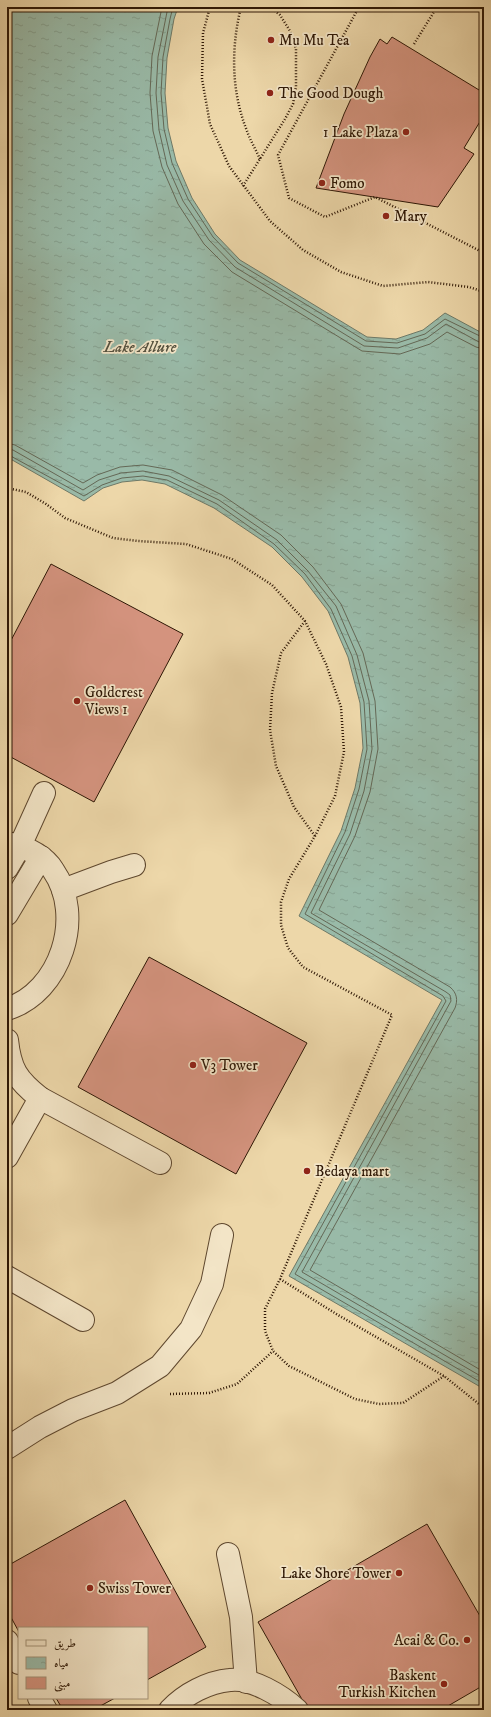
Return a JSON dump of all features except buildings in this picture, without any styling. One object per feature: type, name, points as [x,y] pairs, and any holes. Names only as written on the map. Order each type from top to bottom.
[{"type":"lane","points":[[7,914],[25,850],[51,796]]},
{"type":"lane","points":[[7,868],[25,850]]},
{"type":"lane","points":[[25,850],[53,870],[63,890],[68,917],[65,945],[54,971],[36,992],[10,1008],[7,1039],[8,1056],[14,1071],[24,1084],[40,1098]]},
{"type":"lane","points":[[63,890],[134,865]]},
{"type":"lane","points":[[7,1086],[40,1098],[160,1163]]},
{"type":"lane","points":[[7,1157],[40,1098]]},
{"type":"lane","points":[[7,1448],[40,1427],[73,1410],[117,1393],[160,1366],[191,1329],[212,1284],[222,1235]]},
{"type":"lane","points":[[7,1277],[83,1320]]},
{"type":"lane","points":[[228,1554],[241,1617],[246,1682]]},
{"type":"lane","points":[[7,1641],[18,1661]]},
{"type":"lane","points":[[170,1710],[179,1701],[205,1686],[231,1680],[246,1682],[268,1689],[285,1699],[297,1710]]},
{"type":"lane","points":[[40,1699],[46,1710]]},
{"type":"path","points":[[210,7],[203,33],[202,79],[210,124],[229,166],[270,221],[303,250],[341,272],[383,286],[428,282],[469,287],[484,292]]},
{"type":"path","points":[[241,7],[234,46],[234,71],[238,101],[247,131],[260,159]]},
{"type":"path","points":[[243,186],[286,118],[293,104],[296,87],[296,49],[290,31],[280,15],[270,7]]},
{"type":"path","points":[[359,7],[278,155],[289,198],[325,217],[375,198],[484,253]]},
{"type":"path","points":[[414,44],[436,7]]},
{"type":"path","points":[[7,488],[26,492],[65,518],[113,538],[186,544],[232,559],[272,585],[305,621],[326,664],[341,707],[344,752],[335,796],[315,836],[289,879],[281,902],[281,926],[288,948],[303,967],[392,1015],[280,1279],[265,1309],[265,1331],[273,1351],[289,1366],[355,1400],[379,1404],[402,1403],[444,1376]]},
{"type":"path","points":[[305,621],[281,653],[272,693],[270,730],[276,766],[294,807],[315,836]]},
{"type":"path","points":[[280,1279],[338,1315],[444,1376],[484,1408]]},
{"type":"path","points":[[166,1394],[209,1393],[237,1384],[273,1351]]},
{"type":"water","name":"Lake Allure","points":[[7,7],[178,7],[174,19],[167,58],[165,93],[168,128],[176,161],[192,198],[215,234],[240,260],[367,337],[396,339],[423,330],[445,313],[484,334],[484,1389],[289,1276],[442,1000],[299,916],[341,831],[355,788],[363,748],[360,703],[348,657],[328,611],[302,577],[272,547],[214,508],[165,484],[142,480],[122,482],[103,488],[84,501],[7,457]]},
{"type":"place","name":"Mu Mu Tea","points":[[271,40]]},
{"type":"place","name":"The Good Dough","points":[[270,93]]},
{"type":"place","name":"1 Lake Plaza","points":[[406,132]]},
{"type":"place","name":"Fomo","points":[[322,183]]},
{"type":"place","name":"Mary","points":[[386,216]]},
{"type":"place","name":"Goldcrest Views 1","points":[[77,701]]},
{"type":"place","name":"V3 Tower","points":[[193,1065]]},
{"type":"place","name":"Bedaya mart","points":[[307,1171]]},
{"type":"place","name":"Lake Shore Tower","points":[[399,1573]]},
{"type":"place","name":"Swiss Tower","points":[[90,1588]]},
{"type":"place","name":"Acai & Co.","points":[[467,1640]]},
{"type":"place","name":"Baskent Turkish Kitchen","points":[[444,1684]]}]
